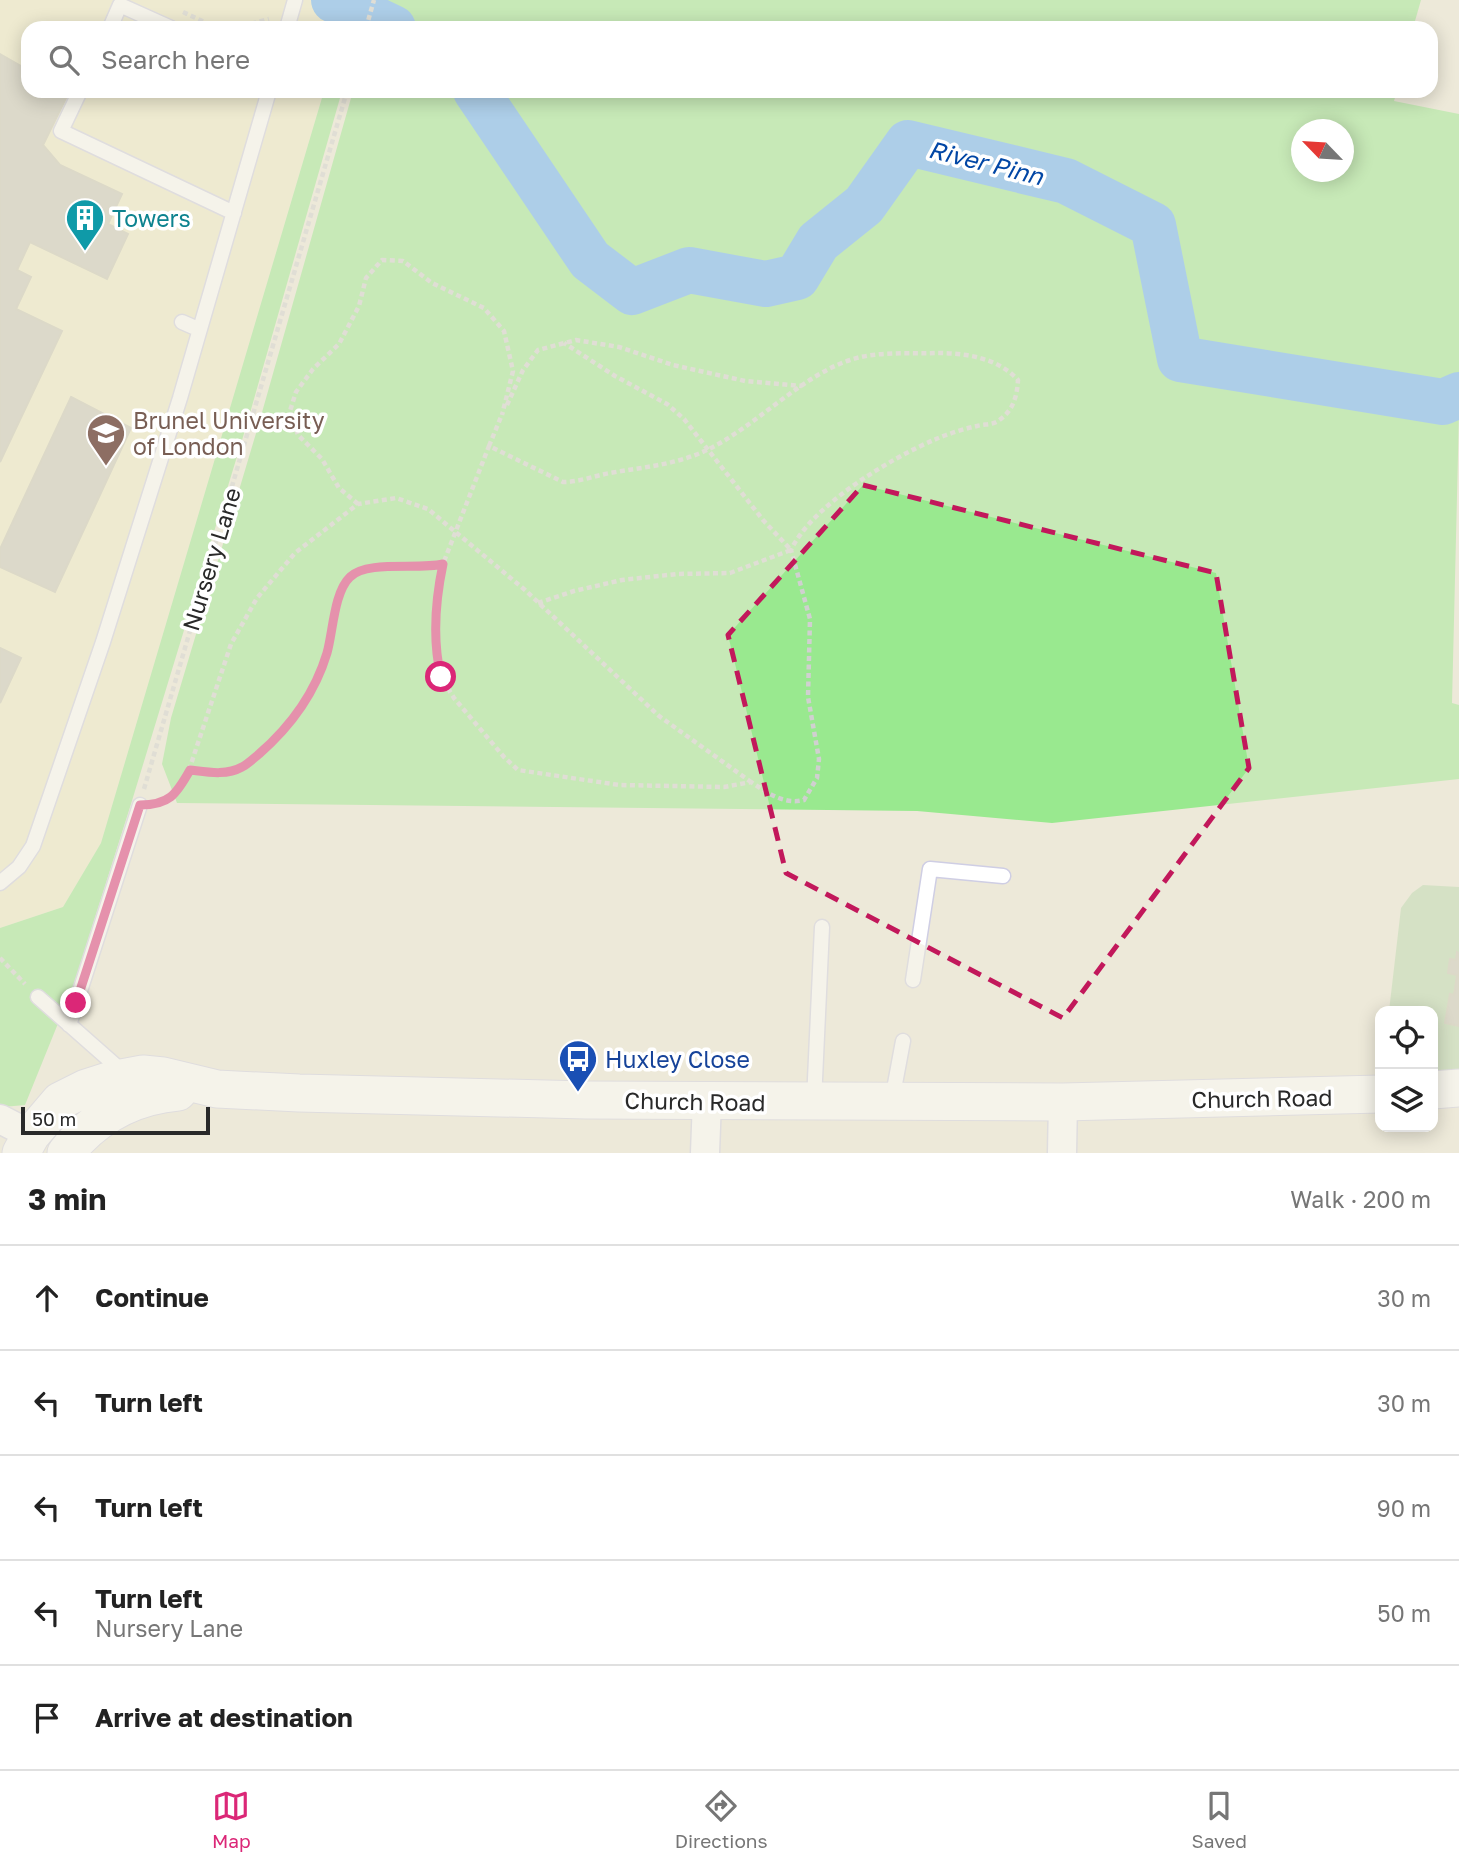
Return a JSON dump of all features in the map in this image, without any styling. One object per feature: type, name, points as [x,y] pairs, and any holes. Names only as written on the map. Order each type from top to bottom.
[{"type":"street","name":"Church Road","points":[[25,1140],[60,1101],[86,1088],[143,1074],[217,1089],[340,1094],[813,1102],[1063,1102],[1375,1094]]},
{"type":"street","points":[[1438,1090],[1459,1088]]},
{"type":"street","points":[[66,1153],[92,1127],[120,1107],[139,1099],[164,1094],[217,1089]]},
{"type":"street","points":[[705,1153],[707,1100]]},
{"type":"street","points":[[1062,1153],[1063,1102]]},
{"type":"lane","points":[[113,21],[120,5],[155,21]]},
{"type":"lane","points":[[77,98],[61,131],[234,213]]},
{"type":"lane","points":[[0,883],[19,867],[33,846],[103,642],[174,395],[198,329],[267,98]]},
{"type":"lane","points":[[182,322],[198,329]]},
{"type":"lane","points":[[69,1024],[140,805]]},
{"type":"lane","points":[[913,980],[930,869],[1003,876]]},
{"type":"lane","points":[[813,1102],[822,927]]},
{"type":"lane","points":[[38,997],[129,1077]]},
{"type":"lane","points":[[892,1102],[903,1041]]},
{"type":"path","points":[[368,21],[374,0]]},
{"type":"path","points":[[262,21],[288,14]]},
{"type":"path","name":"Nursery Lane","points":[[140,805],[345,98]]},
{"type":"path","points":[[358,504],[339,488],[322,459],[298,435],[290,411],[296,391],[313,369],[339,344],[359,306],[366,278],[382,260],[403,261],[432,283],[484,308],[504,331],[513,371],[502,415]]},
{"type":"path","points":[[751,782],[724,787],[619,785],[518,771],[454,698],[441,677],[436,658],[438,589],[443,564],[489,446],[523,370],[538,350],[576,340],[619,347],[673,365],[745,382],[803,386]]},
{"type":"path","points":[[140,805],[156,805],[177,794],[190,770],[231,644],[257,598],[295,554],[358,504],[396,498],[428,509],[456,531],[659,716],[772,796],[793,803],[804,800],[817,778],[819,759],[808,697],[810,619],[791,550],[763,520],[684,419],[667,404],[626,383],[564,343]]},
{"type":"path","points":[[489,446],[563,482],[680,461],[709,449],[822,372],[850,360],[878,354],[954,353],[989,360],[1007,369],[1018,380],[1012,409],[996,422],[935,439],[854,485],[798,536],[791,550],[730,573],[677,574],[622,580],[538,603]]},
{"type":"path","points":[[190,770],[219,774],[242,767],[276,739],[298,713],[316,680],[326,654],[340,595],[349,577],[364,568],[430,567],[443,564]]},
{"type":"path","points":[[0,958],[38,997]]},
{"type":"highlighted area","points":[[863,485],[1216,573],[1249,768],[1063,1018],[786,873],[728,635]]},
{"type":"shaded area","name":"Brunel University of London","points":[[0,0],[351,0],[344,21],[21,21],[21,98],[322,98],[101,843],[63,907],[0,928]]},
{"type":"green space","points":[[351,0],[369,0],[363,21],[344,21]]},
{"type":"green space","points":[[380,0],[1421,0],[1415,21],[373,21]]},
{"type":"green space","points":[[322,98],[340,98],[246,427],[74,984],[25,1105],[3,1107],[0,1105],[0,928],[63,907],[101,843]]},
{"type":"green space","points":[[351,98],[1395,98],[1394,101],[1459,114],[1459,413],[1452,703],[1459,705],[1459,779],[1052,823],[917,811],[177,803],[162,764],[171,718],[257,430]]},
{"type":"green space","points":[[1423,885],[1459,887],[1459,1081],[1438,1080],[1438,1006],[1390,1006],[1401,908],[1412,893]]},
{"type":"building","name":"Towers","points":[[0,54],[21,66],[21,98],[66,98],[43,145],[60,165],[122,194],[108,224],[128,234],[107,279],[30,242],[17,270],[31,277],[16,309],[62,331],[0,462]]},
{"type":"building","points":[[71,397],[131,428],[55,592],[0,567],[0,549]]},
{"type":"building","points":[[0,648],[21,658],[0,703]]},
{"type":"building","points":[[1457,952],[1459,1026],[1445,1023],[1450,994],[1454,995],[1457,975],[1448,973],[1450,959],[1456,960]]},
{"type":"waterway","name":"River Pinn","points":[[334,0],[378,21]]},
{"type":"waterway","name":"River Pinn","points":[[481,98],[590,260],[632,292],[689,270],[766,284],[797,277],[818,242],[864,205],[908,143],[1066,181],[1153,225],[1180,359],[1443,402],[1459,395]]},
{"type":"place","name":"Towers","points":[[85,252]]},
{"type":"place","name":"Brunel University of London","points":[[106,467]]},
{"type":"place","name":"Huxley Close","points":[[578,1093]]},
{"type":"route","points":[[76,1003],[140,805],[156,805],[177,794],[190,770],[219,774],[242,767],[276,739],[298,713],[316,680],[326,654],[340,595],[349,577],[364,568],[430,567],[443,564],[435,625],[436,658],[441,677]]}]
